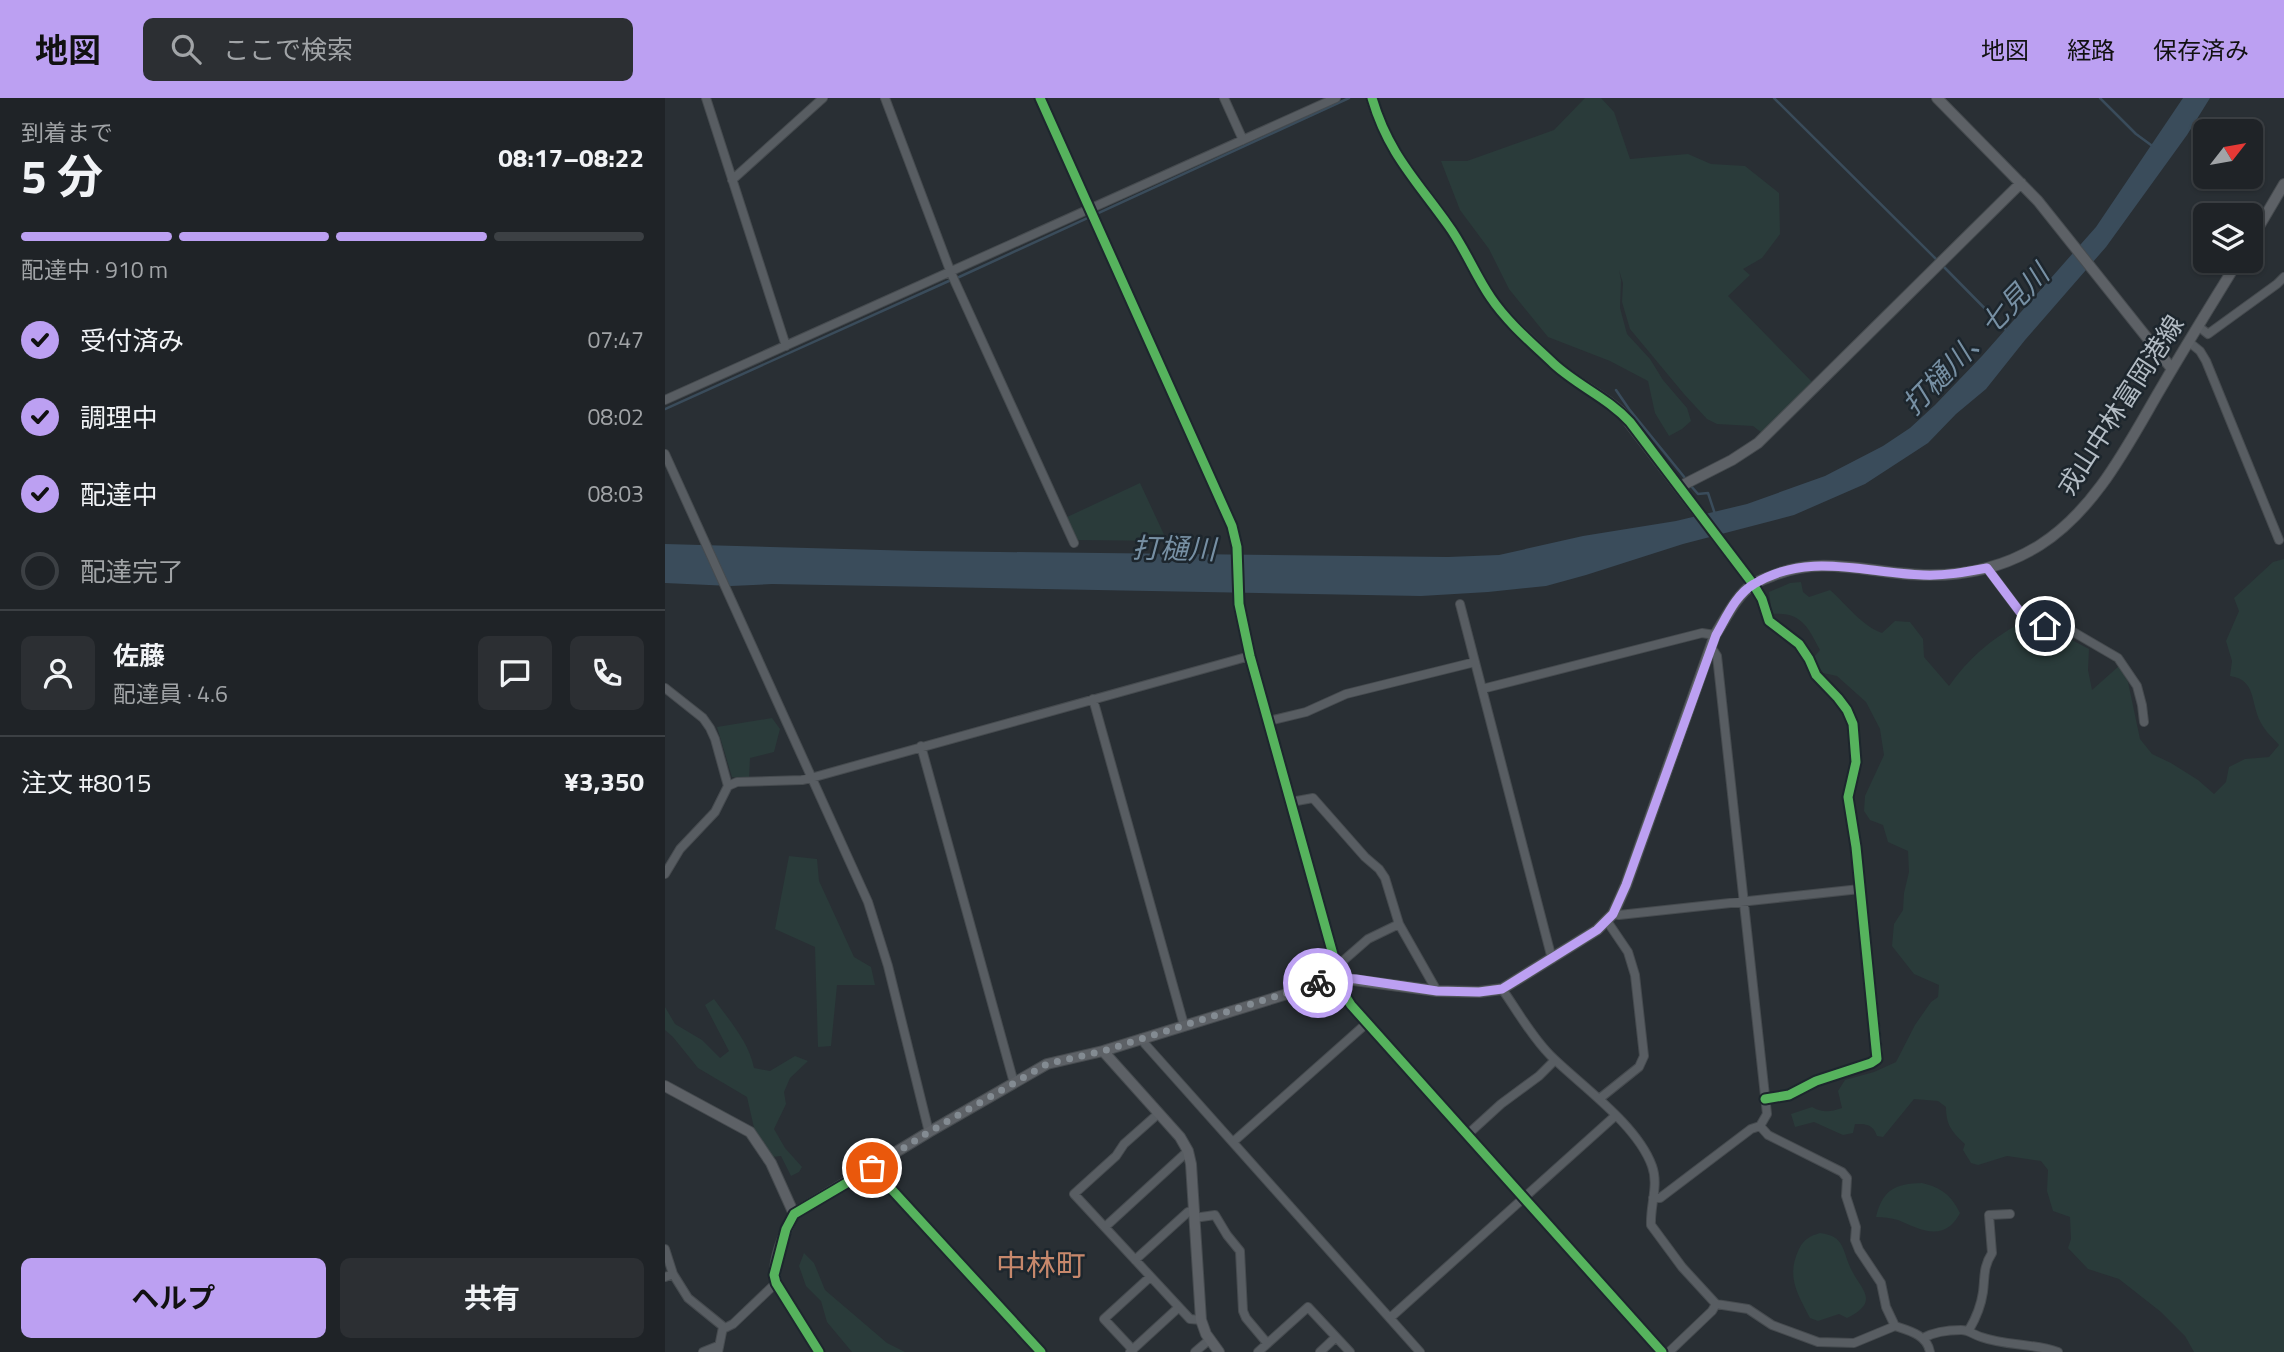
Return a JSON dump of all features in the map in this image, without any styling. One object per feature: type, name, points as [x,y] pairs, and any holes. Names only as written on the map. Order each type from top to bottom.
[{"type":"main road","points":[[1371,98],[1386,138],[1399,160],[1459,242],[1506,317],[1568,376],[1621,412],[1753,584]]},
{"type":"main road","points":[[1937,98],[2021,183],[2172,369]]},
{"type":"main road","points":[[1679,487],[1733,460],[1758,443],[2021,183]]},
{"type":"main road","points":[[2263,221],[2283,189]]},
{"type":"main road","name":"戎山中林富岡港線","points":[[795,1214],[929,1132],[1059,1060],[1103,1051],[1337,972],[1356,979],[1437,991],[1479,992],[1502,989],[1597,930],[1610,918],[1626,885],[1716,635],[1732,608],[1753,584],[1804,566],[1829,565],[1923,575],[1960,573],[1987,568],[2039,545],[2063,528],[2082,509],[2125,448],[2231,273]]},
{"type":"main road","points":[[1103,1051],[1180,1137],[1188,1151],[1201,1320],[1209,1340],[1219,1352]]},
{"type":"main road","points":[[665,1086],[750,1132],[771,1163],[795,1214],[786,1229],[778,1255],[774,1275],[776,1283],[819,1352]]},
{"type":"main road","points":[[872,1168],[1041,1352]]},
{"type":"street","points":[[706,98],[786,346]]},
{"type":"street","points":[[732,180],[823,98]]},
{"type":"street","points":[[885,98],[951,273],[1074,543]]},
{"type":"street","points":[[1040,98],[1232,526],[1237,547],[1239,600],[1250,656],[1337,972],[1351,1005],[1662,1352]]},
{"type":"street","points":[[1224,98],[1243,140]]},
{"type":"street","points":[[665,400],[1336,98]]},
{"type":"street","points":[[2198,326],[2208,334],[2215,331],[2284,277]]},
{"type":"street","points":[[2189,342],[2200,351],[2206,361],[2279,540]]},
{"type":"street","points":[[665,454],[851,861],[881,940],[929,1132]]},
{"type":"street","points":[[1987,568],[2023,616],[2031,622],[2070,630],[2118,657],[2137,686],[2144,722]]},
{"type":"street","points":[[1753,584],[1762,599],[1769,621],[1799,644],[1816,675],[1847,710],[1853,724],[1856,762],[1848,797],[1855,837],[1877,1059],[1816,1081],[1789,1095],[1766,1099]]},
{"type":"street","points":[[1460,604],[1552,959]]},
{"type":"street","points":[[1482,689],[1702,634],[1716,635]]},
{"type":"street","points":[[1653,1198],[1660,1198],[1751,1129],[1760,1126],[1767,1114],[1717,656],[1711,647]]},
{"type":"street","points":[[665,874],[680,849],[715,813],[728,786],[737,782],[811,778],[1250,656]]},
{"type":"street","points":[[1269,721],[1306,712],[1346,694],[1475,663]]},
{"type":"street","points":[[665,688],[703,718],[710,728],[728,786]]},
{"type":"street","points":[[1093,699],[1184,1025]]},
{"type":"street","points":[[921,746],[1014,1083]]},
{"type":"street","points":[[1291,802],[1313,798],[1379,869],[1385,878],[1399,924],[1437,991]]},
{"type":"street","points":[[1599,1098],[1639,1067],[1644,1056],[1635,975],[1628,952],[1610,918],[1860,889]]},
{"type":"street","points":[[1337,972],[1368,939],[1399,924]]},
{"type":"street","points":[[1502,989],[1548,1053],[1599,1098],[1640,1146],[1652,1166],[1654,1182],[1651,1225],[1682,1267],[1716,1304],[1748,1309],[1772,1325],[1818,1342],[1854,1343],[1895,1325]]},
{"type":"street","points":[[1233,1142],[1367,1023]]},
{"type":"street","points":[[1142,1038],[1420,1352]]},
{"type":"street","points":[[1467,1135],[1500,1104],[1539,1076],[1555,1060]]},
{"type":"street","points":[[1159,1113],[1124,1144],[1116,1156],[1075,1195],[1190,1320],[1201,1320]]},
{"type":"street","points":[[1390,1318],[1615,1116]]},
{"type":"street","points":[[1760,1126],[1768,1135],[1842,1172],[1847,1178],[1846,1196],[1856,1227],[1855,1240],[1881,1283],[1886,1307],[1895,1325],[1923,1338],[1930,1352]]},
{"type":"street","points":[[1105,1227],[1188,1151]]},
{"type":"street","points":[[1135,1260],[1188,1212],[1215,1215],[1239,1248],[1243,1311],[1267,1343]]},
{"type":"street","points":[[1969,1331],[1983,1295],[1986,1262],[1992,1253],[1989,1215],[2010,1214]]},
{"type":"street","points":[[665,1249],[669,1276],[688,1298],[723,1327],[727,1328],[733,1324],[776,1283]]},
{"type":"street","points":[[1150,1277],[1104,1319],[1132,1351],[1178,1308]]},
{"type":"street","points":[[1669,1352],[1716,1304]]},
{"type":"street","points":[[1258,1352],[1308,1307],[1350,1352]]},
{"type":"street","points":[[703,1352],[718,1349],[723,1327]]},
{"type":"street","points":[[1923,1338],[1935,1333],[1969,1331],[1990,1340],[2058,1352]]},
{"type":"street","points":[[1320,1352],[1336,1337]]},
{"type":"street","points":[[1195,1352],[1209,1340]]},
{"type":"shaded area","points":[[1585,98],[1601,98],[1614,112],[1630,159],[1688,154],[1711,164],[1745,166],[1779,193],[1780,234],[1762,258],[1743,269],[1750,275],[1728,296],[1813,383],[1762,433],[1753,426],[1717,424],[1707,419],[1684,394],[1630,329],[1622,302],[1623,283],[1619,270],[1620,308],[1627,334],[1650,359],[1663,380],[1687,408],[1691,421],[1669,436],[1655,413],[1648,381],[1610,361],[1548,337],[1509,289],[1489,249],[1460,210],[1441,161],[1467,161],[1554,130]]},
{"type":"shaded area","points":[[1140,483],[1167,541],[1075,540],[1065,518]]},
{"type":"shaded area","points":[[2284,559],[2284,1352],[2194,1352],[2185,1336],[2161,1312],[2119,1279],[2088,1269],[2068,1248],[2071,1239],[2070,1217],[2053,1211],[2047,1191],[2048,1170],[2041,1161],[2007,1156],[1978,1165],[1971,1163],[1963,1150],[1965,1144],[1953,1132],[1946,1107],[1938,1101],[1914,1099],[1883,1137],[1877,1136],[1871,1127],[1863,1124],[1855,1124],[1853,1133],[1843,1135],[1814,1122],[1795,1127],[1791,1114],[1812,1107],[1827,1111],[1842,1108],[1838,1091],[1845,1080],[1874,1072],[1896,1062],[1915,1025],[1931,1002],[1938,997],[1939,985],[1914,974],[1892,946],[1894,924],[1903,910],[1909,872],[1908,851],[1888,842],[1883,825],[1870,820],[1864,811],[1865,796],[1884,755],[1880,729],[1866,702],[1837,676],[1823,673],[1813,658],[1820,650],[1802,622],[1790,615],[1772,614],[1769,592],[1790,583],[1801,582],[1803,592],[1809,597],[1830,590],[1861,620],[1882,633],[1895,621],[1910,622],[1923,639],[1924,657],[1949,686],[1981,650],[2019,624],[2038,632],[2066,637],[2089,649],[2088,670],[2092,690],[2119,666],[2128,682],[2140,739],[2152,754],[2198,780],[2214,794],[2226,782],[2229,767],[2245,759],[2269,757],[2279,745],[2261,723],[2249,687],[2239,678],[2230,676],[2232,661],[2226,641],[2239,611],[2234,598],[2273,562]]},
{"type":"shaded area","points":[[772,718],[780,729],[774,752],[750,758],[749,780],[732,777],[717,727]]},
{"type":"shaded area","points":[[789,856],[817,859],[819,881],[854,957],[871,967],[875,985],[837,985],[831,1046],[818,1047],[815,947],[775,929]]},
{"type":"shaded area","points":[[714,999],[743,1040],[754,1068],[770,1071],[795,1056],[808,1061],[790,1078],[784,1092],[786,1104],[774,1129],[785,1148],[802,1167],[791,1176],[781,1156],[772,1157],[755,1132],[747,1097],[698,1068],[665,1030],[665,1007],[675,1024],[702,1040],[720,1058],[729,1051],[705,1005]]},
{"type":"shaded area","points":[[1922,1183],[1945,1193],[1957,1207],[1960,1213],[1950,1226],[1944,1230],[1930,1231],[1898,1220],[1876,1217],[1882,1200],[1891,1190]]},
{"type":"shaded area","points":[[1820,1233],[1838,1241],[1865,1295],[1863,1306],[1847,1318],[1839,1314],[1818,1321],[1810,1318],[1795,1284],[1793,1268],[1799,1249],[1808,1238]]},
{"type":"shaded area","points":[[804,1253],[814,1263],[825,1290],[887,1343],[905,1352],[852,1352],[827,1322],[821,1301],[806,1286],[799,1266]]},
{"type":"water","points":[[2183,98],[2210,98],[2197,119],[2193,119],[2193,125],[2187,135],[2106,247],[1986,389],[1956,414],[1928,443],[1865,484],[1794,515],[1683,544],[1546,586],[1421,596],[665,583],[665,544],[918,551],[1448,557],[1499,555],[1583,536],[1676,521],[1747,504],[1825,476],[1883,446],[1910,428],[1982,356],[2096,227]]},
{"type":"waterway","points":[[957,278],[1349,98]]},
{"type":"waterway","points":[[1774,98],[1938,261]]},
{"type":"waterway","points":[[2100,98],[2151,145]]},
{"type":"waterway","name":"打樋川、七見川","points":[[1943,266],[2007,331]]},
{"type":"waterway","points":[[665,409],[951,280]]},
{"type":"waterway","points":[[1616,390],[1685,478]]},
{"type":"waterway","points":[[1691,486],[1698,494],[1708,493],[1715,514]]},
{"type":"cycle path","points":[[1040,98],[1232,526],[1237,547],[1239,604],[1250,656],[1344,994],[1662,1352]]},
{"type":"cycle path","points":[[1372,98],[1386,135],[1395,150],[1454,234],[1498,307],[1554,364],[1630,422],[1753,584],[1762,599],[1769,621],[1799,644],[1816,675],[1838,698],[1853,724],[1856,762],[1848,797],[1856,847],[1877,1059],[1816,1081],[1789,1095],[1765,1099]]},
{"type":"cycle path","points":[[819,1352],[776,1283],[774,1275],[786,1229],[794,1214],[872,1168],[1041,1352]]},
{"type":"way so far","points":[[872,1168],[1047,1064],[1103,1051],[1318,983]]},
{"type":"district","name":"中林町","points":[[1041,1265]]},
{"type":"route","points":[[1318,983],[1339,978],[1437,991],[1479,992],[1502,989],[1597,930],[1607,921],[1626,885],[1716,635],[1732,608],[1753,584],[1804,566],[1829,565],[1923,575],[1987,568],[2023,616],[2031,622],[2045,626]]},
{"type":"water label","name":"打樋川","points":[[1174,548]]}]
